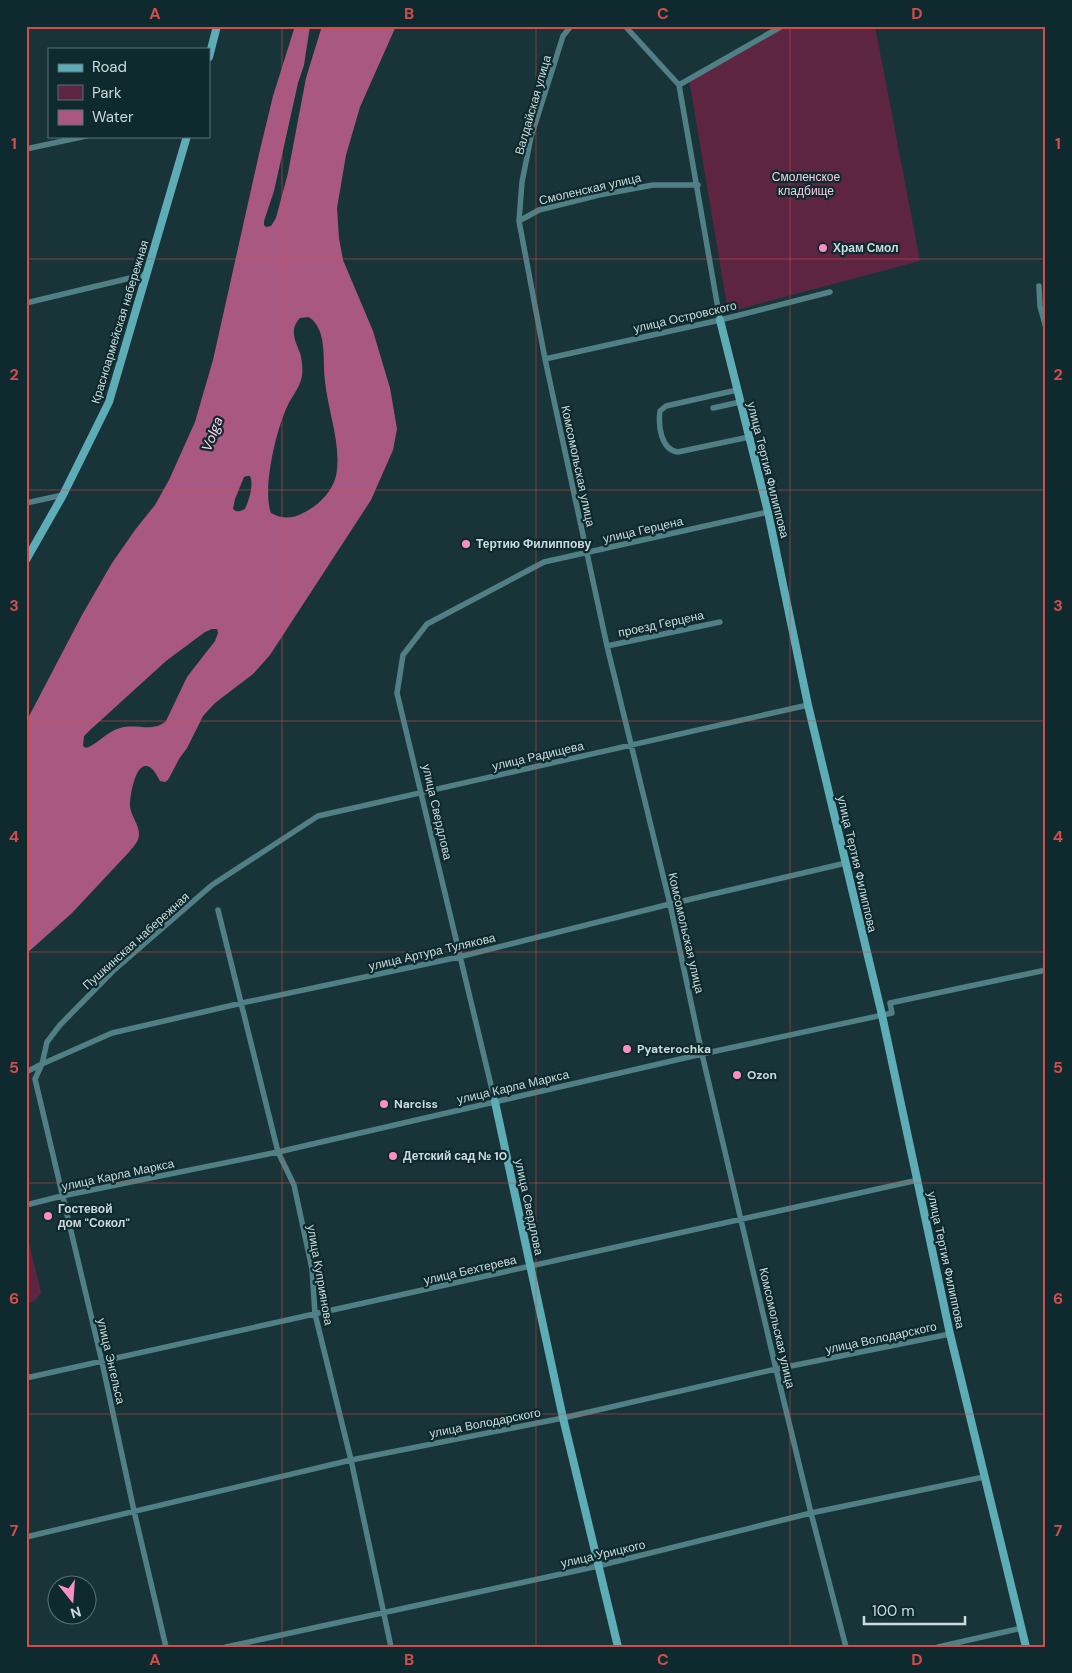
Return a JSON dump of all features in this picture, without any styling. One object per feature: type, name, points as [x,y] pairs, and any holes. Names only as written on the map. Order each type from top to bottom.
[{"type":"street","points":[[210,53],[217,26]]},
{"type":"street","name":"Валдайская улица","points":[[519,221],[522,182],[532,137],[564,36],[570,26]]},
{"type":"street","points":[[625,26],[679,85],[782,26]]},
{"type":"street","name":"улица Тертия Филиппова","points":[[679,85],[698,185],[720,320],[768,512],[808,705],[885,1015],[950,1334],[1026,1647]]},
{"type":"street","points":[[26,149],[77,138]]},
{"type":"street","name":"Красноармейская набережная","points":[[26,560],[63,495],[110,402],[186,138]]},
{"type":"street","name":"Смоленская улица","points":[[519,221],[539,210],[599,195],[653,185],[698,185]]},
{"type":"street","name":"Комсомольская улица","points":[[519,221],[545,360],[607,646],[670,904],[702,1054],[776,1370],[846,1647]]},
{"type":"street","points":[[26,303],[147,274]]},
{"type":"street","points":[[1039,286],[1040,306],[1046,328]]},
{"type":"street","name":"улица Островского","points":[[545,360],[720,320],[830,292]]},
{"type":"street","points":[[737,390],[666,406],[660,411],[659,417],[664,445],[671,451],[678,452],[749,437]]},
{"type":"street","points":[[713,408],[740,402]]},
{"type":"street","points":[[26,503],[63,495]]},
{"type":"street","name":"улица Герцена","points":[[403,655],[427,624],[544,562],[768,512]]},
{"type":"street","name":"проезд Герцена","points":[[607,646],[720,622]]},
{"type":"street","name":"улица Свердлова","points":[[403,655],[396,693],[495,1102],[563,1418],[618,1647]]},
{"type":"street","name":"улица Радищева","points":[[280,842],[318,816],[808,705]]},
{"type":"street","name":"Пушкинская набережная","points":[[42,1064],[47,1042],[55,1031],[113,971],[212,885],[280,842]]},
{"type":"street","name":"улица Артура Тулякова","points":[[42,1064],[112,1033],[459,957],[670,904],[846,863]]},
{"type":"street","name":"улица Куприянова","points":[[218,910],[278,1152],[294,1185],[312,1269],[316,1314],[351,1460],[392,1647]]},
{"type":"street","points":[[885,1015],[892,1014],[890,1003],[1046,970]]},
{"type":"street","name":"улица Карла Маркса","points":[[26,1205],[278,1152],[702,1054],[885,1015]]},
{"type":"street","points":[[26,1072],[42,1064]]},
{"type":"street","name":"улица Энгельса","points":[[42,1064],[36,1079],[166,1647]]},
{"type":"street","name":"улица Бехтерева","points":[[26,1378],[918,1180]]},
{"type":"street","name":"улица Володарского","points":[[26,1537],[351,1460],[563,1418],[776,1370],[950,1334]]},
{"type":"street","name":"улица Урицкого","points":[[226,1647],[598,1566],[811,1513],[984,1477]]},
{"type":"street","points":[[938,1647],[1022,1628]]},
{"type":"green space","name":"Смоленское кладбище","points":[[788,26],[875,26],[920,261],[728,312],[689,79]]},
{"type":"green space","points":[[26,1242],[29,1243],[41,1292],[39,1297],[26,1304]]},
{"type":"water","name":"Volga","points":[[295,26],[310,26],[304,65],[298,83],[274,191],[264,221],[266,227],[271,226],[276,218],[288,173],[306,78],[322,26],[396,26],[360,107],[346,155],[337,208],[343,260],[373,331],[390,388],[397,429],[393,450],[371,500],[270,655],[253,674],[215,703],[203,716],[168,780],[165,782],[160,781],[152,769],[146,766],[138,772],[131,793],[130,805],[139,830],[135,845],[72,913],[26,954],[26,722],[82,615],[112,563],[155,505],[169,480],[195,422],[213,360],[273,96]],"holes":[[[308,317],[316,324],[322,340],[325,381],[336,440],[336,476],[328,493],[314,507],[287,518],[271,513],[268,490],[269,475],[283,417],[302,376],[302,362],[294,331],[300,318]],[[250,476],[251,480],[248,501],[245,509],[236,511],[233,509],[235,499],[244,477]],[[217,629],[218,633],[215,641],[187,677],[166,721],[161,725],[150,727],[132,726],[120,728],[110,732],[86,748],[83,746],[84,736],[89,731],[166,661],[205,632]]]},
{"type":"place","name":"Храм Смол","points":[[823,248]]},
{"type":"place","name":"Тертию Филиппову","points":[[466,544]]},
{"type":"place","name":"Pyaterochka","points":[[627,1049]]},
{"type":"place","name":"Ozon","points":[[737,1075]]},
{"type":"place","name":"Narciss","points":[[384,1104]]},
{"type":"place","name":"Детский сад № 10","points":[[393,1156]]},
{"type":"place","name":"Гостевой дом \"Сокол\"","points":[[48,1216]]}]
